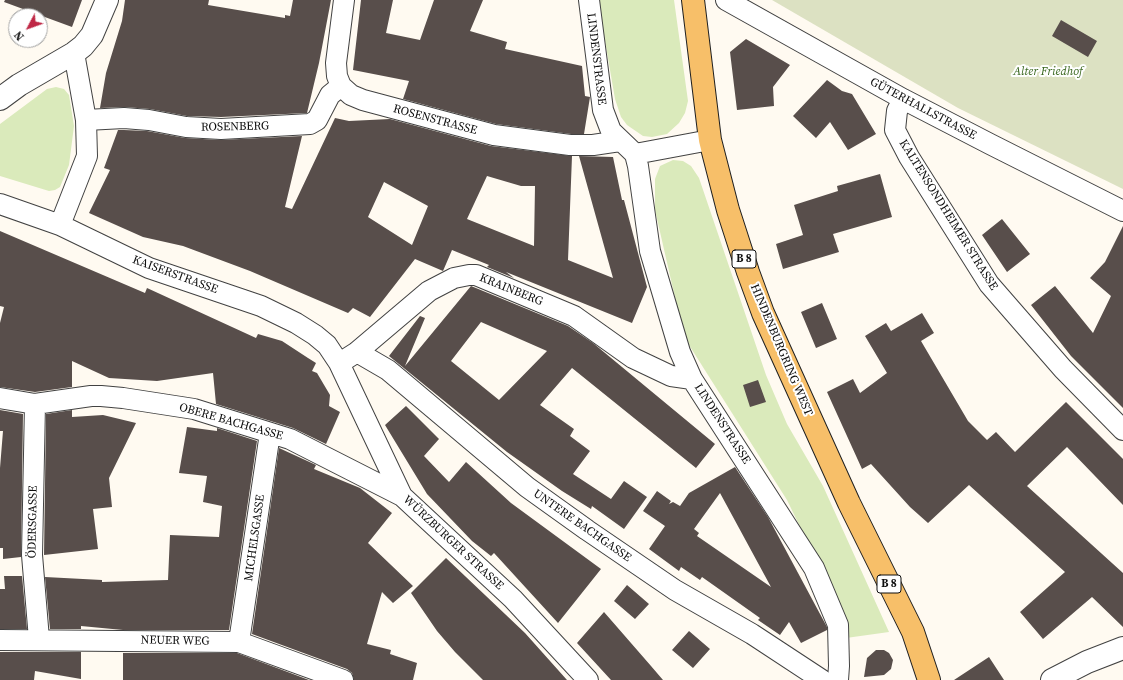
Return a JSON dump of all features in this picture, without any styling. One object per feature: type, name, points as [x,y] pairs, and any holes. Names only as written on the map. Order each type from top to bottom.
[{"type":"main road","name":"HINDENBURGRING WEST","points":[[693,0],[710,140],[728,210],[763,313],[849,503],[913,632],[929,680]]},
{"type":"street","points":[[0,99],[34,75],[74,53],[92,35],[108,0]]},
{"type":"street","points":[[341,86],[337,76],[336,63],[344,0]]},
{"type":"street","name":"LINDENSTRASSE","points":[[589,0],[603,110],[611,131],[635,154],[650,251],[672,331],[692,379],[814,568],[828,598],[838,625],[838,680]]},
{"type":"street","name":"GÜTERHALLSTRASSE","points":[[726,0],[903,99],[1123,211]]},
{"type":"street","points":[[60,225],[87,156],[86,120],[74,53]]},
{"type":"street","name":"ROSENBERG","points":[[86,120],[124,118],[149,120],[186,127],[221,130],[310,124],[317,120],[330,95],[341,86]]},
{"type":"street","name":"ROSENSTRASSE","points":[[341,86],[351,95],[362,100],[494,135],[570,145],[593,145],[620,141]]},
{"type":"street","name":"KALTENSONDHEIMER STRASSE","points":[[903,99],[897,111],[895,130],[909,157],[989,284],[1063,369],[1123,430]]},
{"type":"street","points":[[635,154],[710,140]]},
{"type":"street","name":"KAISERSTRASSE","points":[[0,204],[60,225],[149,268],[261,306],[296,323],[315,335],[327,345],[339,363]]},
{"type":"street","name":"KRAINBERG","points":[[339,363],[356,352],[429,291],[454,278],[476,275],[574,316],[632,358],[671,376],[692,379]]},
{"type":"street","name":"UNTERE BACHGASSE","points":[[356,352],[388,370],[527,487],[588,530],[675,590],[752,634],[822,680]]},
{"type":"street","name":"WÜRZBURGER STRASSE","points":[[339,363],[402,496],[513,599],[588,680]]},
{"type":"street","name":"OBERE BACHGASSE","points":[[0,398],[35,404],[91,396],[123,398],[194,409],[290,439],[402,496]]},
{"type":"street","name":"ÖDERSGASSE","points":[[35,404],[32,555],[39,639]]},
{"type":"street","name":"MICHELSGASSE","points":[[239,642],[270,433]]},
{"type":"street","name":"NEUER WEG","points":[[0,640],[39,639],[239,642],[343,680]]},
{"type":"street","points":[[1052,680],[1087,662],[1123,648]]},
{"type":"green space","points":[[598,0],[674,0],[688,101],[685,113],[679,123],[667,134],[652,137],[643,136],[627,125],[621,117],[615,99]]},
{"type":"green space","name":"Alter Friedhof","points":[[772,0],[1123,0],[1123,189],[958,108]]},
{"type":"green space","points":[[56,87],[64,89],[69,95],[74,126],[69,165],[60,187],[49,191],[0,176],[0,124],[47,89]]},
{"type":"green space","points":[[673,160],[683,161],[691,166],[699,178],[766,375],[787,424],[823,486],[889,632],[846,638],[818,564],[787,500],[689,345],[679,315],[655,210],[655,179],[660,166]]},
{"type":"building","points":[[5,0],[82,0],[72,27],[48,18],[48,8],[20,8],[4,2]]},
{"type":"building","points":[[125,0],[209,0],[208,5],[285,18],[285,15],[290,16],[293,0],[331,0],[319,63],[307,113],[221,117],[187,116],[150,109],[125,107],[100,108],[106,73],[122,21]]},
{"type":"building","points":[[361,0],[393,0],[386,33],[420,40],[434,0],[483,0],[470,31],[507,42],[505,49],[582,66],[585,96],[590,97],[584,134],[571,134],[496,124],[403,99],[409,81],[353,70]]},
{"type":"building","points":[[1061,20],[1097,41],[1088,57],[1052,36]]},
{"type":"building","points":[[746,39],[790,65],[773,87],[774,106],[737,110],[730,52]]},
{"type":"building","points":[[827,80],[842,91],[852,94],[876,134],[848,150],[830,122],[816,138],[793,116]]},
{"type":"building","points":[[335,118],[349,121],[390,119],[491,146],[572,156],[568,260],[613,278],[579,156],[613,157],[622,200],[624,200],[647,287],[632,323],[506,272],[514,278],[487,267],[489,265],[452,250],[443,271],[415,259],[370,317],[353,308],[348,313],[250,271],[183,246],[143,237],[89,213],[110,170],[104,168],[118,130],[147,131],[185,138],[220,140],[302,136],[285,207],[292,209]],"holes":[[[487,176],[521,186],[535,186],[534,246],[467,219]],[[384,182],[428,206],[412,245],[368,217]]]},
{"type":"building","points":[[880,174],[892,217],[833,234],[839,252],[783,269],[776,244],[803,235],[794,205],[838,191],[837,186]]},
{"type":"building","points":[[1002,219],[1030,254],[1007,272],[982,235]]},
{"type":"building","points":[[1123,226],[1123,408],[1071,356],[1031,305],[1055,286],[1093,333],[1111,296],[1090,278],[1105,262]]},
{"type":"building","points":[[0,231],[145,293],[147,288],[256,338],[258,334],[282,341],[316,363],[312,371],[317,373],[330,395],[329,406],[340,412],[326,444],[293,428],[216,404],[213,373],[157,381],[109,378],[72,361],[72,387],[35,392],[0,387],[0,323],[4,307],[0,306]]},
{"type":"building","points":[[471,286],[568,326],[593,343],[715,444],[696,468],[572,368],[540,405],[574,429],[570,436],[590,451],[573,474],[611,499],[624,481],[647,497],[624,529],[592,506],[591,509],[562,491],[507,452],[389,356],[420,316],[425,318],[405,366]],"holes":[[[481,322],[547,351],[499,400],[451,361]]]},
{"type":"building","points":[[822,303],[837,339],[816,348],[801,312]]},
{"type":"building","points":[[922,313],[934,333],[921,341],[968,421],[987,440],[996,432],[1015,452],[1066,402],[1123,459],[1123,505],[1067,447],[1027,486],[1123,573],[1123,627],[1092,597],[1043,639],[1020,612],[1065,572],[969,485],[928,523],[910,507],[871,464],[862,469],[827,392],[853,379],[860,393],[887,373],[865,336],[886,323],[891,331]]},
{"type":"building","points":[[758,380],[766,402],[750,407],[743,385]]},
{"type":"building","points":[[406,406],[439,439],[424,456],[449,482],[466,462],[511,503],[601,569],[558,623],[494,553],[491,556],[472,541],[427,494],[385,425]]},
{"type":"building","points":[[0,410],[23,414],[21,557],[3,559],[3,548],[0,548],[0,468],[3,431],[0,431]]},
{"type":"building","points":[[72,410],[72,417],[103,415],[136,423],[109,478],[112,507],[93,509],[98,549],[44,555],[46,414]]},
{"type":"building","points":[[187,427],[217,431],[217,428],[257,441],[229,630],[123,630],[81,626],[81,629],[50,629],[45,577],[102,580],[102,582],[168,580],[170,535],[219,537],[222,506],[203,502],[207,476],[179,473]]},
{"type":"building","points":[[279,448],[316,465],[314,469],[360,488],[392,513],[368,543],[413,586],[393,603],[382,592],[367,644],[391,650],[390,654],[417,663],[413,680],[354,680],[352,673],[347,669],[252,634]]},
{"type":"building","points":[[735,467],[768,517],[827,627],[827,630],[801,643],[789,622],[780,635],[758,620],[760,618],[702,577],[700,580],[681,567],[679,571],[649,549],[665,526],[643,511],[657,491],[671,501],[669,504],[673,502],[680,506],[689,493]],"holes":[[[720,493],[771,587],[697,536],[699,533],[694,529]]]},
{"type":"building","points":[[446,558],[525,633],[567,680],[483,680],[455,652],[437,631],[411,593]]},
{"type":"building","points":[[4,576],[22,576],[27,629],[0,629],[0,589],[5,589]]},
{"type":"building","points":[[627,585],[649,604],[635,619],[614,601]]},
{"type":"building","points":[[604,612],[663,680],[611,680],[577,643]]},
{"type":"building","points":[[689,631],[710,649],[693,668],[672,650]]},
{"type":"building","points":[[876,650],[884,650],[889,653],[893,660],[891,669],[884,675],[864,677],[867,658]]},
{"type":"building","points":[[0,652],[81,652],[81,679],[35,671],[34,680],[0,680]]},
{"type":"building","points":[[123,653],[237,653],[309,680],[123,680]]},
{"type":"building","points":[[989,657],[1004,680],[954,680]]}]
